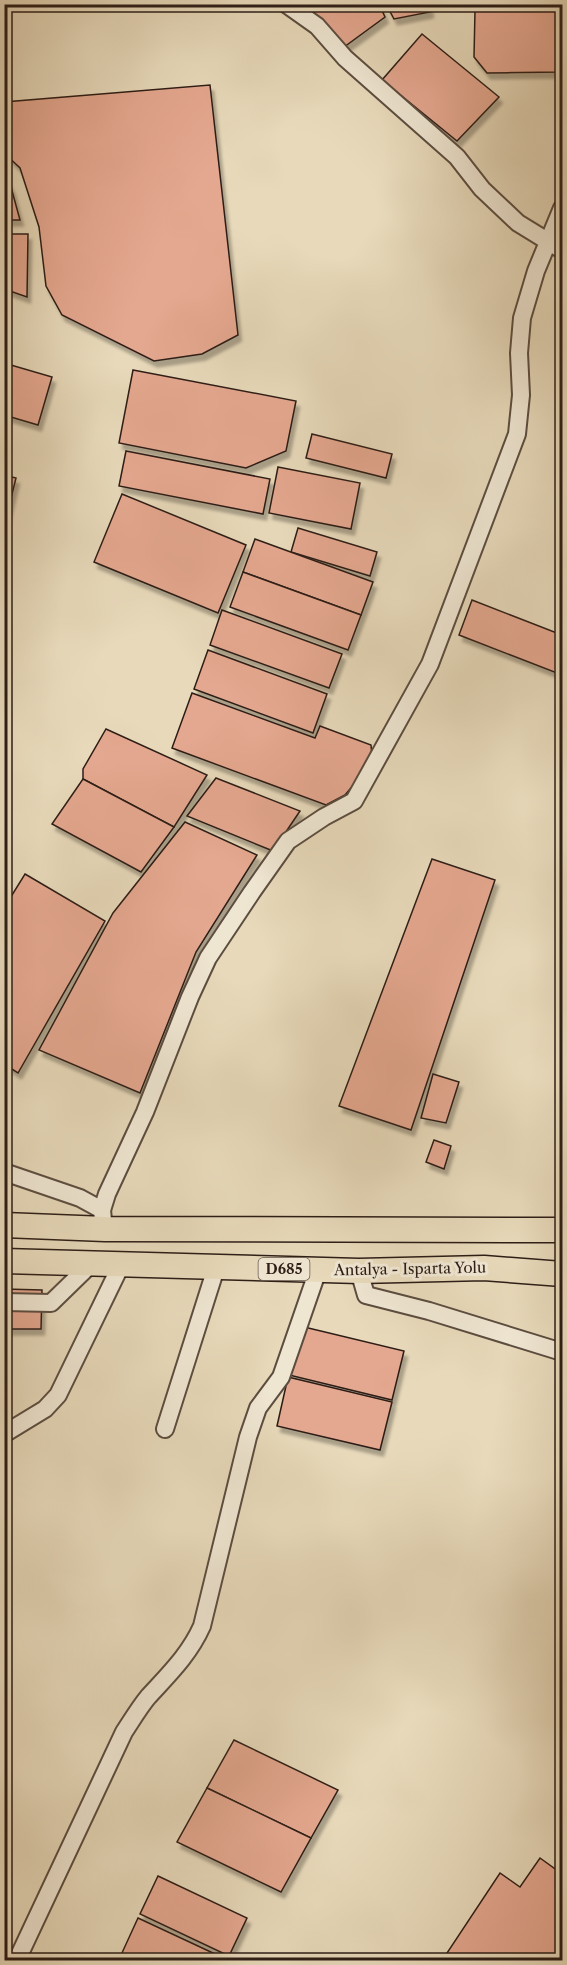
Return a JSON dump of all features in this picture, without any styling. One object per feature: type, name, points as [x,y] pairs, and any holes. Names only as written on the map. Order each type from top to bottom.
[{"type":"highway","points":[[4,1225],[103,1220],[562,1230]]},
{"type":"highway","name":"Antalya - Isparta Yolu","points":[[4,1261],[359,1271],[484,1268],[562,1274]]},
{"type":"street","points":[[286,4],[317,26],[345,58],[457,157],[482,189],[518,223],[555,246]]},
{"type":"street","points":[[103,1220],[107,1194],[146,1112],[190,997],[208,958],[288,841],[324,817],[354,801],[430,664],[517,434],[521,395],[519,353],[522,318],[536,271],[555,246],[562,208]]},
{"type":"street","points":[[4,1172],[80,1198],[103,1220]]},
{"type":"street","points":[[4,1302],[51,1303],[91,1264]]},
{"type":"street","points":[[4,1434],[45,1409],[58,1395],[121,1265]]},
{"type":"street","points":[[165,1429],[216,1268]]},
{"type":"street","points":[[17,1960],[124,1732],[147,1699],[194,1644],[202,1626],[248,1437],[258,1408],[281,1377],[318,1270]]},
{"type":"street","points":[[359,1271],[366,1295],[429,1311],[562,1352]]},
{"type":"building","points":[[304,4],[379,4],[385,17],[344,47]]},
{"type":"building","points":[[386,4],[429,4],[430,12],[394,19]]},
{"type":"building","points":[[562,8],[562,72],[487,73],[474,57],[475,11]]},
{"type":"building","points":[[422,34],[499,97],[457,141],[382,80]]},
{"type":"building","points":[[210,85],[238,335],[202,354],[154,361],[62,315],[46,286],[39,227],[20,168],[4,153],[4,102]]},
{"type":"building","points":[[4,176],[11,187],[20,220],[4,220]]},
{"type":"building","points":[[4,234],[28,234],[27,297],[4,289]]},
{"type":"building","points":[[4,363],[52,377],[38,425],[4,415]]},
{"type":"building","points":[[133,370],[296,401],[286,451],[246,468],[119,443]]},
{"type":"building","points":[[312,434],[392,454],[386,478],[306,458]]},
{"type":"building","points":[[126,451],[270,479],[263,514],[119,486]]},
{"type":"building","points":[[278,467],[360,483],[351,529],[269,513]]},
{"type":"building","points":[[4,475],[16,478],[4,526]]},
{"type":"building","points":[[122,494],[246,545],[218,613],[94,562]]},
{"type":"building","points":[[298,528],[377,552],[370,576],[291,552]]},
{"type":"building","points":[[255,539],[373,582],[361,615],[243,572]]},
{"type":"building","points":[[243,572],[361,615],[348,650],[230,607]]},
{"type":"building","points":[[472,600],[562,635],[562,675],[459,635]]},
{"type":"building","points":[[222,610],[342,654],[329,688],[210,645]]},
{"type":"building","points":[[208,650],[327,694],[313,733],[194,689]]},
{"type":"building","points":[[192,693],[315,738],[320,726],[371,745],[372,756],[366,770],[345,795],[326,805],[172,748]]},
{"type":"building","points":[[106,729],[207,775],[174,827],[83,779],[83,769]]},
{"type":"building","points":[[216,778],[300,811],[273,851],[187,816]]},
{"type":"building","points":[[83,779],[174,827],[141,872],[52,824]]},
{"type":"building","points":[[185,822],[257,855],[196,952],[140,1093],[39,1050],[113,913]]},
{"type":"building","points":[[432,859],[495,880],[411,1130],[339,1106]]},
{"type":"building","points":[[25,874],[105,921],[18,1073],[4,1064],[4,908]]},
{"type":"building","points":[[433,1074],[459,1082],[446,1123],[421,1118]]},
{"type":"building","points":[[434,1140],[451,1146],[444,1169],[426,1162]]},
{"type":"building","points":[[4,1289],[42,1290],[41,1329],[4,1329]]},
{"type":"building","points":[[300,1326],[404,1351],[392,1400],[289,1375]]},
{"type":"building","points":[[288,1377],[392,1402],[380,1450],[277,1426]]},
{"type":"building","points":[[234,1740],[338,1790],[311,1838],[207,1788]]},
{"type":"building","points":[[207,1788],[311,1838],[281,1892],[177,1842]]},
{"type":"building","points":[[540,1858],[562,1874],[562,1960],[443,1959],[500,1873],[520,1887]]},
{"type":"building","points":[[158,1876],[247,1918],[229,1956],[140,1914]]},
{"type":"building","points":[[138,1918],[228,1960],[133,1960],[121,1955]]},
{"type":"building","points":[[115,1954],[130,1960],[112,1960]]}]
